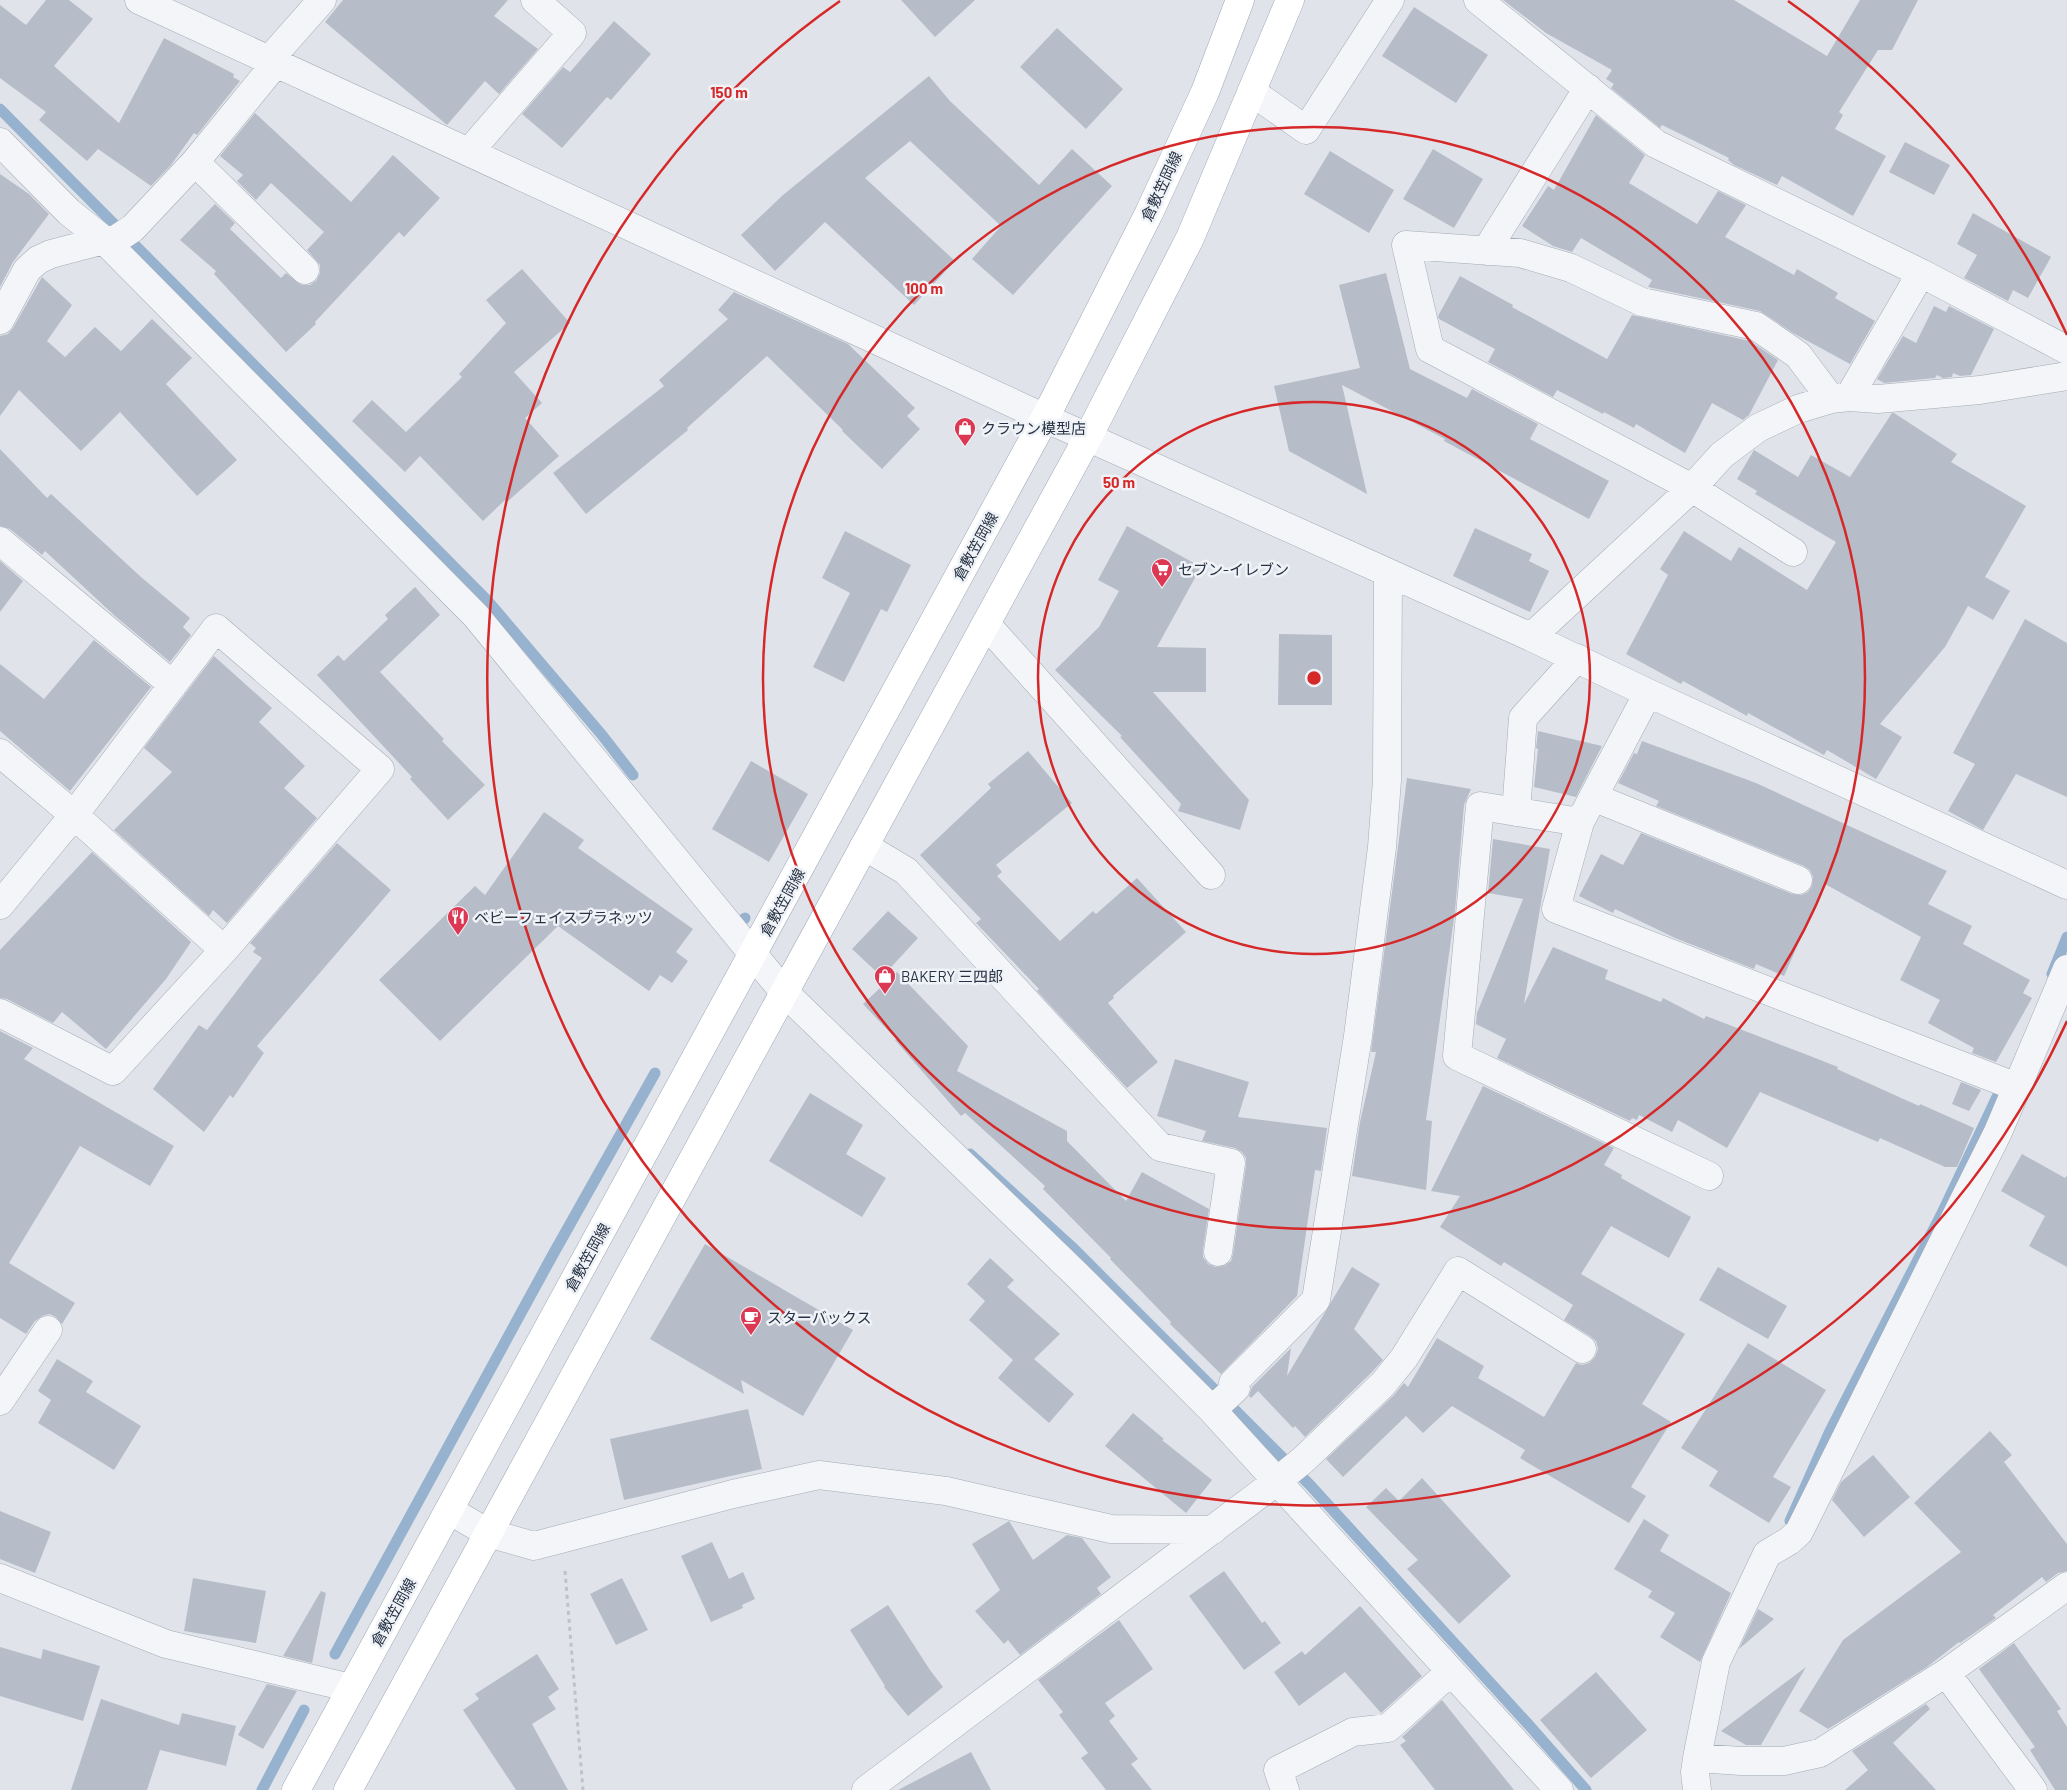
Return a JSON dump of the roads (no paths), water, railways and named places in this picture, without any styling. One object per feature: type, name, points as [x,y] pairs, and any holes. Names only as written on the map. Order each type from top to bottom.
[{"type":"main road","name":"倉敷笠岡線","points":[[296,1790],[1045,418],[1149,213],[1205,92],[1240,0]]},
{"type":"main road","points":[[348,1790],[1088,437],[1190,238],[1290,0]]},
{"type":"street","points":[[139,0],[1045,418],[1532,637],[1648,693],[2067,885]]},
{"type":"street","points":[[0,320],[27,270],[38,260],[51,254],[118,236],[195,162],[272,61],[322,0]]},
{"type":"street","points":[[469,152],[572,33],[535,0]]},
{"type":"street","points":[[1252,92],[1306,130],[1390,0]]},
{"type":"street","points":[[1480,0],[1656,144],[1921,273],[2067,350]]},
{"type":"street","points":[[1486,251],[1588,88]]},
{"type":"street","points":[[0,142],[68,212],[118,236],[476,616],[784,992],[1076,1274],[1220,1402],[1289,1472],[1450,1672],[1559,1790]]},
{"type":"street","points":[[195,162],[306,270]]},
{"type":"street","points":[[1793,552],[1692,488],[1430,349],[1406,245],[1520,253],[1571,268],[1642,302],[1756,326],[1798,355],[1840,398]]},
{"type":"street","points":[[1840,398],[1921,273]]},
{"type":"street","points":[[1532,637],[1692,488],[1722,456],[1758,428],[1798,410],[1840,398],[1878,399],[1980,390],[2067,376]]},
{"type":"street","points":[[0,541],[172,685]]},
{"type":"street","points":[[1220,1402],[1236,1388],[1232,1383],[1316,1300],[1358,1036],[1382,847],[1387,780],[1388,573]]},
{"type":"street","points":[[986,624],[1211,875]]},
{"type":"street","points":[[0,904],[74,815],[216,628],[380,769],[224,950],[113,1071],[0,1013]]},
{"type":"street","points":[[1516,812],[1523,718],[1577,658]]},
{"type":"street","points":[[1648,693],[1580,822],[1556,909],[2009,1083]]},
{"type":"street","points":[[0,753],[74,815],[224,950]]},
{"type":"street","points":[[1593,797],[1798,880]]},
{"type":"street","points":[[1580,822],[1480,806],[1457,1056],[1709,1176]]},
{"type":"street","points":[[864,846],[906,871],[1160,1147],[1231,1163],[1218,1252]]},
{"type":"street","points":[[1698,1790],[1695,1772],[1706,1759],[1716,1662],[1766,1554],[1799,1532],[1998,1132],[2009,1083],[2067,969]]},
{"type":"street","points":[[866,1790],[1289,1472],[1383,1384],[1404,1358],[1458,1271],[1582,1350]]},
{"type":"street","points":[[0,1401],[48,1330]]},
{"type":"street","points":[[449,1510],[488,1533],[534,1546],[733,1494],[819,1475],[946,1491],[1111,1529],[1212,1530]]},
{"type":"street","points":[[0,1578],[166,1644],[351,1688]]},
{"type":"street","points":[[1706,1759],[1784,1761],[1820,1754],[1946,1672],[2067,1586]]},
{"type":"street","points":[[1285,1790],[1278,1770],[1353,1732],[1388,1728],[1450,1672]]},
{"type":"street","points":[[1946,1672],[2033,1790]]},
{"type":"waterway","points":[[0,109],[487,600],[602,735],[633,775]]},
{"type":"waterway","points":[[2052,974],[2067,937]]},
{"type":"waterway","points":[[335,1654],[551,1258],[655,1073]]},
{"type":"waterway","points":[[1790,1521],[1830,1431],[1942,1213],[2004,1082]]},
{"type":"waterway","points":[[970,1154],[1072,1247],[1310,1485],[1586,1790]]},
{"type":"waterway","points":[[262,1790],[304,1710]]},
{"type":"place","name":"クラウン模型店","points":[[965,447]]},
{"type":"place","name":"セブン-イレブン","points":[[1162,588]]},
{"type":"place","name":"ベビーフェイスプラネッツ","points":[[458,936]]},
{"type":"place","name":"BAKERY 三四郎","points":[[885,995]]},
{"type":"place","name":"スターバックス","points":[[751,1336]]}]
